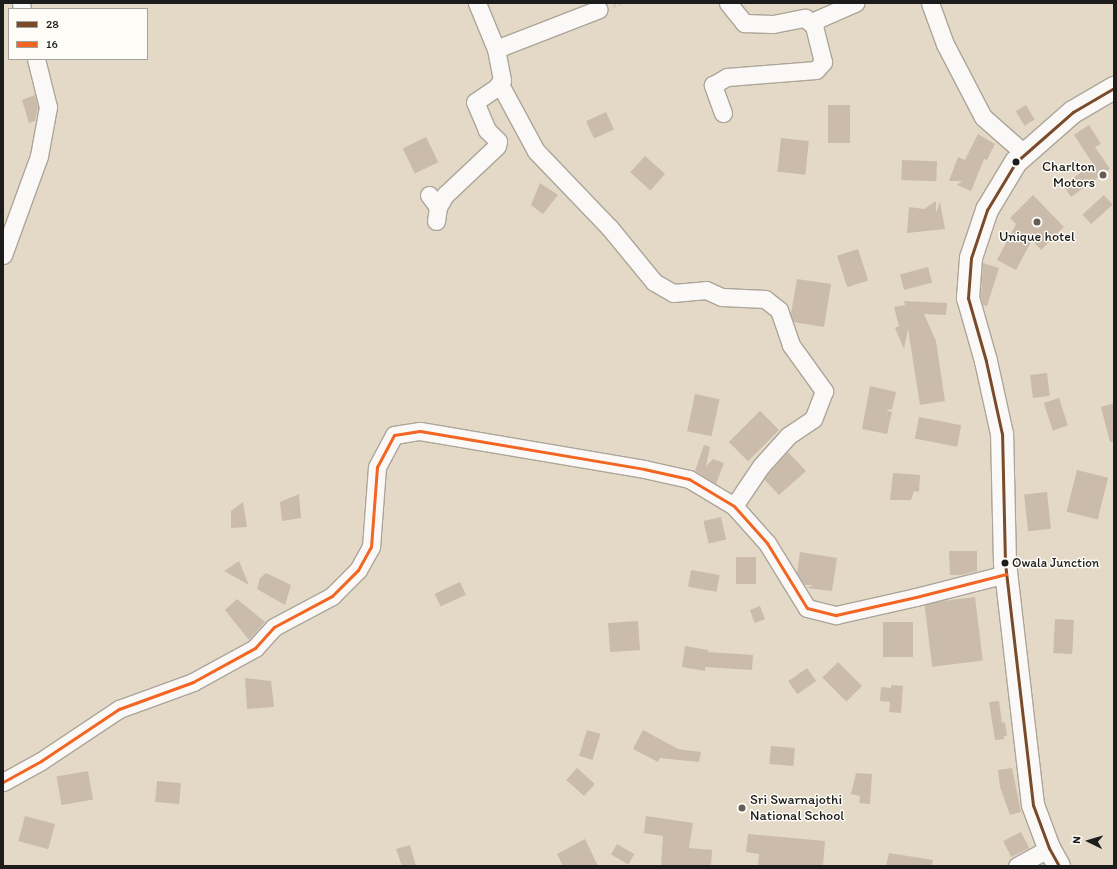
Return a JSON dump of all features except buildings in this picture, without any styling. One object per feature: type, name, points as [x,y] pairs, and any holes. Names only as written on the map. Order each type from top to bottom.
[{"type":"highway","points":[[1054,857],[1033,805],[1006,574],[1002,434],[986,362],[968,298],[971,258],[987,210],[1016,162],[1073,112],[1114,88]]},
{"type":"street","points":[[434,208],[444,195],[497,146],[498,141],[487,130],[475,102],[496,88],[502,80],[496,48],[477,3]]},
{"type":"street","points":[[728,3],[744,23],[773,24],[805,18],[814,26]]},
{"type":"street","points":[[723,113],[713,85],[727,77],[816,70],[823,62],[814,26],[816,20],[855,3]]},
{"type":"street","points":[[930,3],[944,44],[983,117],[1024,154]]},
{"type":"street","points":[[496,48],[599,9]]},
{"type":"street","points":[[3,255],[39,156],[48,106],[36,60]]},
{"type":"street","points":[[496,88],[503,90],[536,151],[609,227],[654,282],[673,293],[706,290],[722,297],[765,300],[779,310],[791,345],[824,391],[813,419],[788,436],[761,466],[734,506]]},
{"type":"street","points":[[3,782],[41,761],[119,710],[192,682],[255,648],[274,628],[332,596],[358,570],[371,547],[377,467],[394,435],[420,431],[644,468],[689,479],[734,506],[767,544],[807,608],[836,615],[916,597],[1006,574]]},
{"type":"street","points":[[1017,866],[1054,857]]},
{"type":"transit line","name":"28","points":[[1059,866],[1049,848],[1033,805],[1005,563],[1002,434],[986,361],[968,298],[971,258],[987,210],[1016,162],[1073,112],[1114,88]]},
{"type":"transit line","name":"16","points":[[3,782],[41,761],[119,709],[193,682],[255,648],[274,627],[332,596],[358,570],[371,547],[377,467],[394,435],[420,431],[644,469],[689,479],[734,506],[767,543],[807,608],[836,615],[916,597],[1006,574]]},
{"type":"place","name":"Charlton Motors","points":[[1103,175]]},
{"type":"place","name":"Unique hotel","points":[[1037,222]]},
{"type":"place","name":"Owala Junction","points":[[1005,563]]},
{"type":"place","name":"Sri Swarnajothi National School","points":[[742,808]]}]
